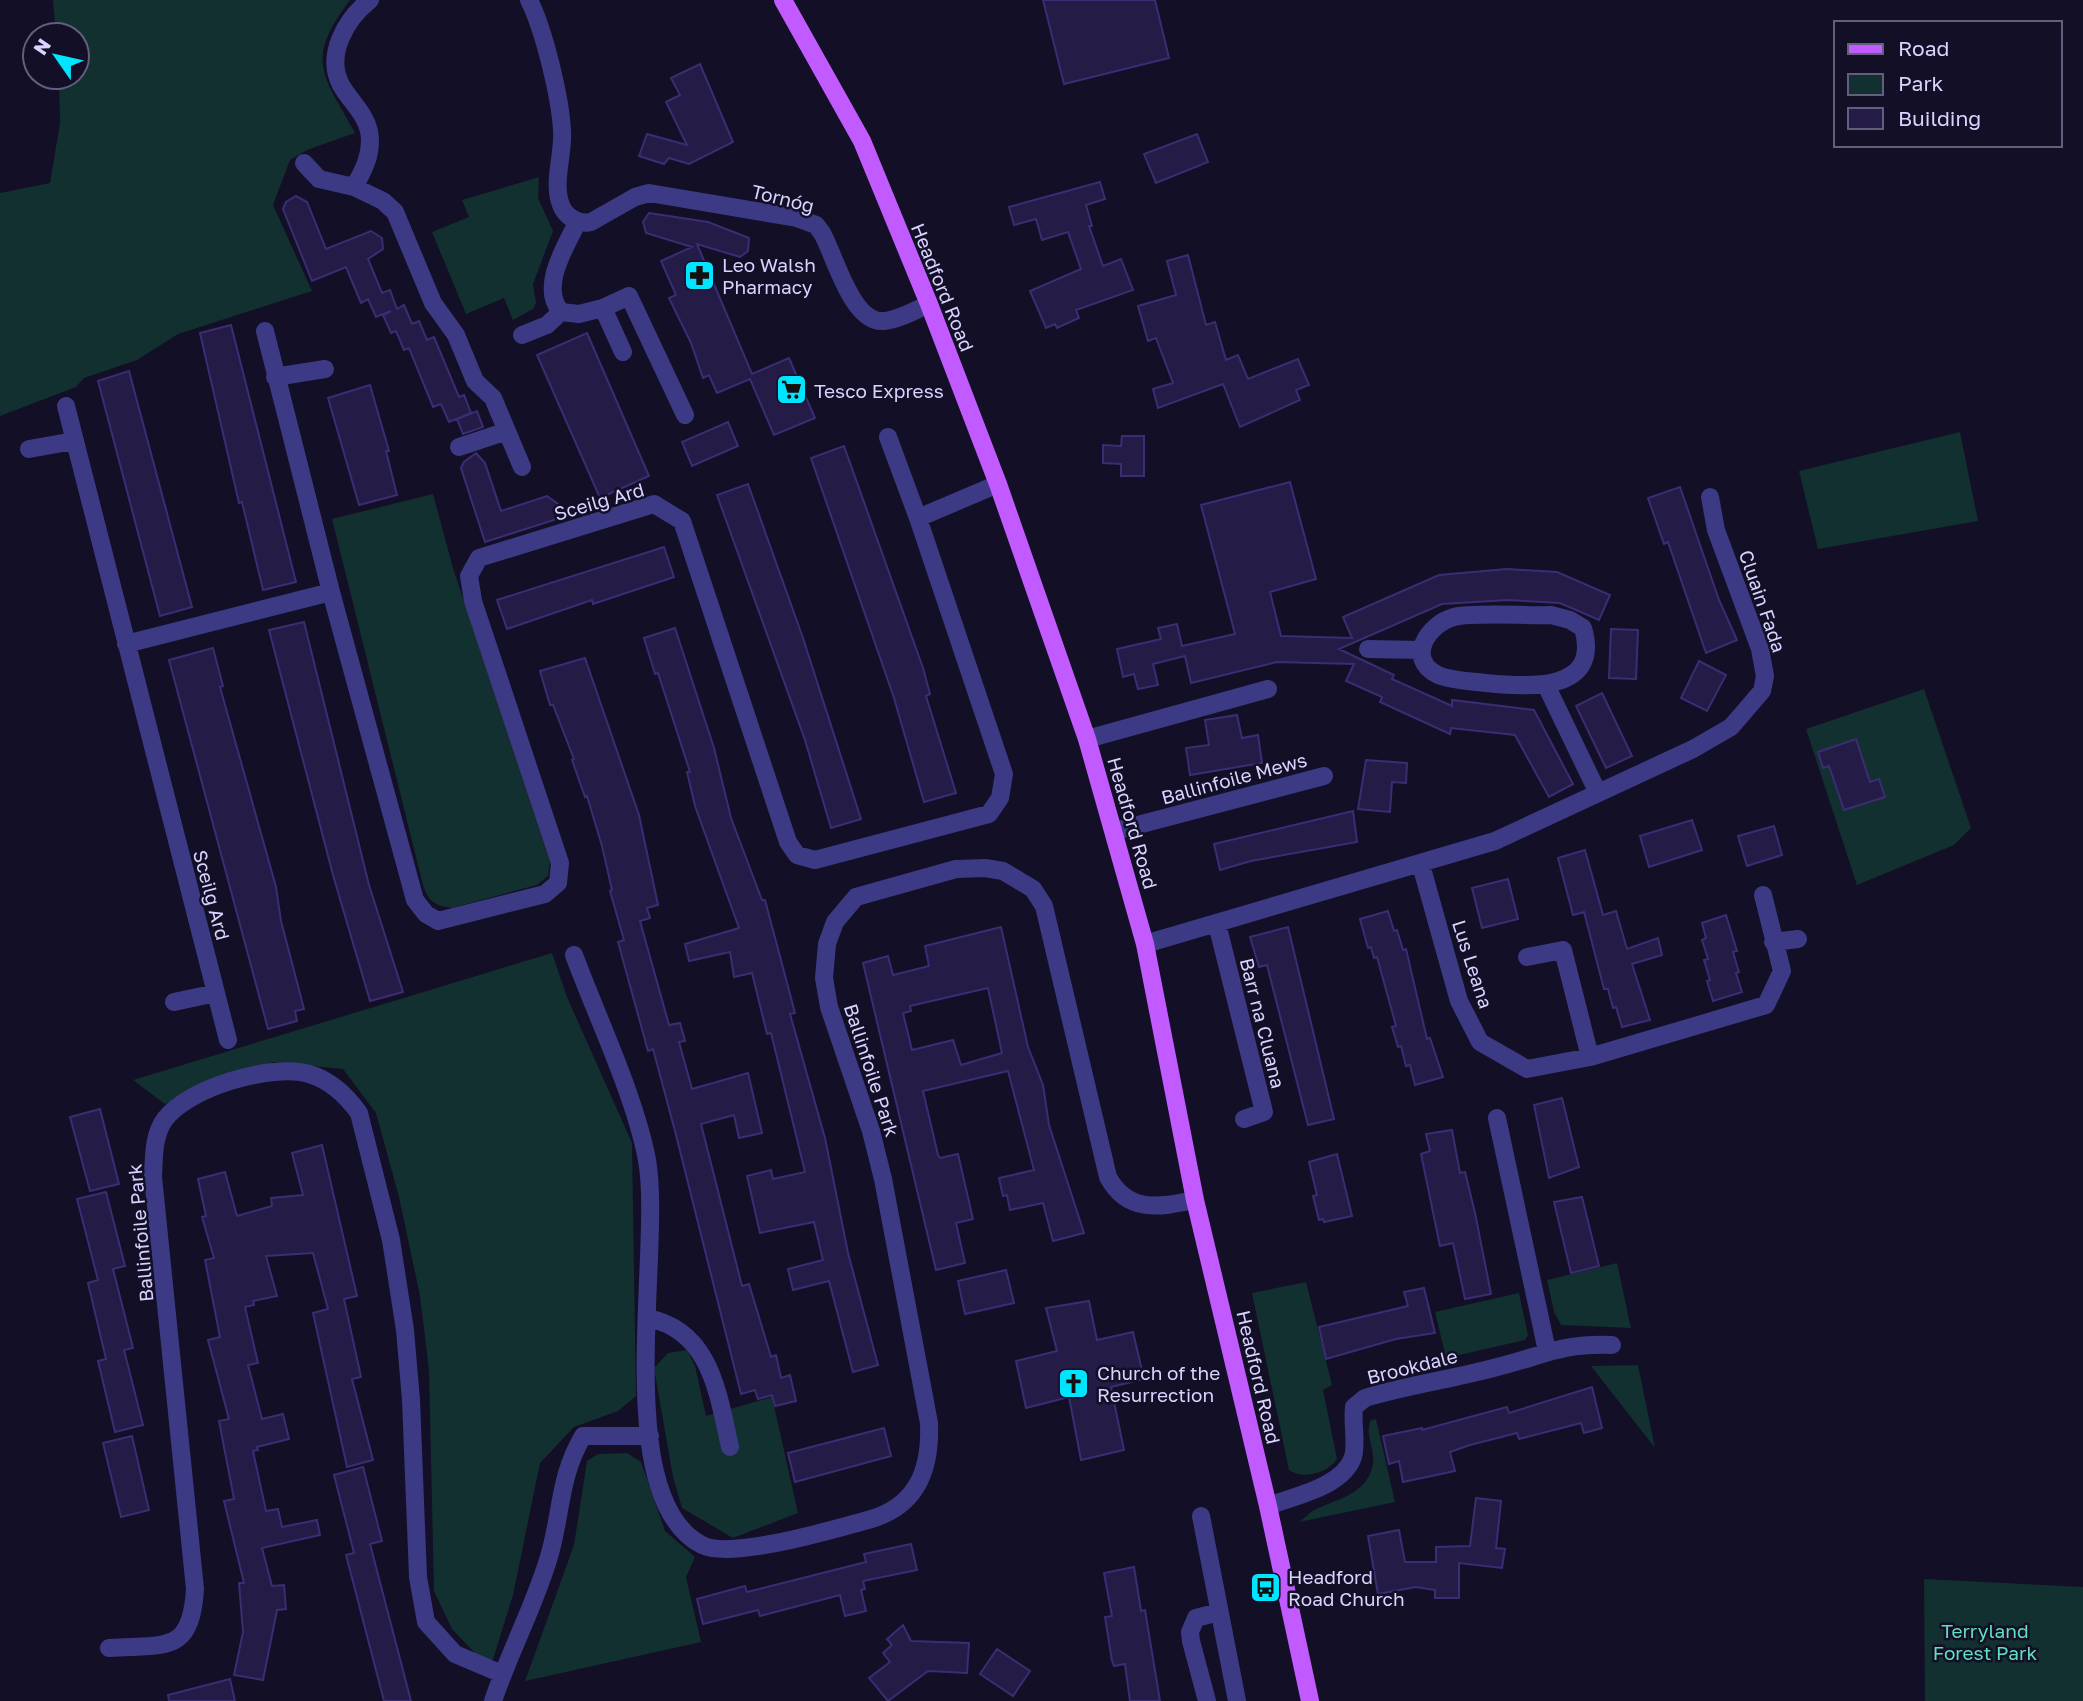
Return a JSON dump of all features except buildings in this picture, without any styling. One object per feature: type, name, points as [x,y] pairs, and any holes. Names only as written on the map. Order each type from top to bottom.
[{"type":"main road","name":"Headford Road","points":[[783,0],[862,141],[929,304],[998,484],[1087,739],[1145,944],[1195,1200],[1268,1506],[1310,1701]]},
{"type":"street","points":[[354,187],[369,156],[369,131],[365,119],[341,85],[335,62],[336,49],[348,24],[370,0]]},
{"type":"street","points":[[529,0],[560,109],[562,131],[558,193],[564,211],[578,222],[554,280],[553,298],[561,312]]},
{"type":"street","points":[[304,163],[319,179],[354,187],[383,201],[395,212],[433,303],[456,335],[475,381],[493,398],[522,467]]},
{"type":"street","name":"Tornóg","points":[[578,222],[590,222],[635,197],[649,193],[797,218],[816,225],[822,233],[850,295],[861,312],[872,321],[886,321],[929,304]]},
{"type":"street","points":[[522,335],[547,324],[561,312],[579,314],[603,308],[629,296],[685,415]]},
{"type":"street","points":[[603,308],[623,352]]},
{"type":"street","name":"Sceilg Ard","points":[[265,331],[331,592],[415,900],[426,914],[438,921],[545,894],[558,883],[560,863],[473,601],[469,576],[479,558],[654,504],[682,521],[788,842],[797,855],[815,860],[989,814],[1000,798],[1004,774],[888,437]]},
{"type":"street","points":[[275,377],[325,369]]},
{"type":"street","name":"Sceilg Ard","points":[[66,406],[228,1040]]},
{"type":"street","points":[[459,447],[507,431]]},
{"type":"street","points":[[29,449],[74,441]]},
{"type":"street","points":[[918,518],[998,484]]},
{"type":"street","name":"Cluain Fada","points":[[1421,865],[1495,841],[1692,749],[1731,727],[1762,691],[1765,676],[1760,649],[1716,530],[1710,497]]},
{"type":"street","points":[[126,644],[331,592]]},
{"type":"street","points":[[1550,615],[1570,620],[1583,628],[1587,649],[1583,664],[1560,680],[1546,685],[1519,687],[1455,679],[1437,674],[1428,666],[1422,650],[1431,629],[1457,616],[1550,615]]},
{"type":"street","points":[[1368,649],[1422,650]]},
{"type":"street","points":[[1546,685],[1598,793]]},
{"type":"street","points":[[1087,739],[1268,689]]},
{"type":"street","name":"Ballinfoile Mews","points":[[1115,831],[1324,776]]},
{"type":"street","points":[[1145,944],[1421,865]]},
{"type":"street","name":"Lus Leana","points":[[1421,865],[1459,1001],[1480,1042],[1527,1069],[1590,1057],[1766,1005],[1782,971],[1763,895]]},
{"type":"street","name":"Ballinfoile Park","points":[[574,955],[628,1099],[646,1159],[650,1205],[644,1353],[650,1436],[664,1499],[672,1518],[684,1532],[704,1546],[720,1550],[795,1538],[877,1518],[902,1506],[925,1470],[929,1423],[883,1179],[871,1131],[829,1007],[824,978],[823,961],[835,922],[856,897],[971,868],[1003,871],[1033,889],[1044,906],[1108,1177],[1119,1194],[1140,1207],[1167,1206],[1195,1200]]},
{"type":"street","name":"Barr na Cluana","points":[[1217,924],[1264,1112],[1244,1119]]},
{"type":"street","points":[[1773,942],[1798,939]]},
{"type":"street","points":[[1527,957],[1563,950],[1590,1057]]},
{"type":"street","points":[[174,1002],[216,993]]},
{"type":"street","name":"Ballinfoile Park","points":[[109,1648],[166,1644],[183,1636],[193,1619],[195,1589],[153,1177],[154,1147],[163,1121],[181,1103],[201,1091],[287,1070],[310,1074],[331,1084],[348,1097],[359,1113],[391,1240],[405,1330],[411,1400],[418,1577],[426,1622],[455,1654],[502,1674]]},
{"type":"street","points":[[1497,1118],[1547,1351]]},
{"type":"street","points":[[647,1318],[660,1320],[681,1332],[705,1358],[715,1382],[730,1447]]},
{"type":"street","name":"Brookdale","points":[[1268,1506],[1336,1479],[1345,1471],[1353,1457],[1354,1407],[1365,1398],[1499,1367],[1578,1343],[1612,1345]]},
{"type":"street","points":[[493,1701],[502,1674],[534,1604],[550,1556],[568,1461],[583,1436],[650,1436]]},
{"type":"street","points":[[1201,1516],[1237,1701]]},
{"type":"street","points":[[1207,1701],[1190,1632],[1196,1618],[1219,1612]]},
{"type":"green space","points":[[53,0],[350,0],[327,38],[323,67],[334,96],[355,133],[307,150],[290,160],[273,205],[312,291],[178,334],[137,360],[84,378],[76,387],[0,416],[0,193],[50,183],[60,123],[59,91],[91,91],[91,21],[55,21]]},
{"type":"green space","points":[[539,177],[538,198],[553,231],[533,284],[536,303],[533,309],[513,320],[504,298],[466,314],[432,232],[469,217],[462,200]]},
{"type":"green space","points":[[1960,432],[1978,521],[1818,549],[1799,471]]},
{"type":"green space","points":[[433,494],[453,568],[550,862],[548,876],[537,885],[452,908],[433,902],[423,885],[332,519]]},
{"type":"green space","points":[[1924,689],[1971,828],[1954,845],[1857,885],[1806,729]]},
{"type":"green space","points":[[552,953],[567,997],[632,1143],[636,1396],[618,1411],[574,1427],[540,1463],[513,1595],[490,1669],[452,1629],[434,1591],[429,1370],[420,1296],[399,1197],[376,1113],[343,1069],[273,1062],[165,1104],[133,1080]]},
{"type":"green space","points":[[1617,1263],[1631,1328],[1561,1325],[1554,1312],[1547,1280]]},
{"type":"green space","points":[[1306,1282],[1332,1385],[1323,1390],[1337,1459],[1328,1468],[1308,1475],[1289,1470],[1252,1293]]},
{"type":"green space","points":[[1519,1293],[1528,1335],[1525,1340],[1446,1358],[1435,1312]]},
{"type":"green space","points":[[687,1350],[695,1366],[706,1416],[772,1397],[798,1513],[733,1538],[682,1508],[673,1477],[654,1368],[668,1353]]},
{"type":"green space","points":[[1638,1365],[1655,1448],[1591,1366]]},
{"type":"green space","points":[[1376,1419],[1395,1502],[1299,1522],[1316,1509],[1351,1494],[1366,1481],[1373,1463],[1369,1425],[1371,1420]]},
{"type":"green space","points":[[627,1453],[641,1462],[665,1531],[695,1557],[686,1577],[701,1642],[525,1681],[574,1545],[587,1461],[598,1454]]},
{"type":"green space","name":"Terryland Forest Park","points":[[1924,1579],[2083,1587],[2083,1701],[1925,1701]]},
{"type":"place","name":"Leo Walsh Pharmacy","points":[[699,275]]},
{"type":"place","name":"Tesco Express","points":[[791,390]]},
{"type":"place","name":"Church of the Resurrection","points":[[1074,1383]]},
{"type":"place","name":"Headford Road Church","points":[[1265,1587]]}]
